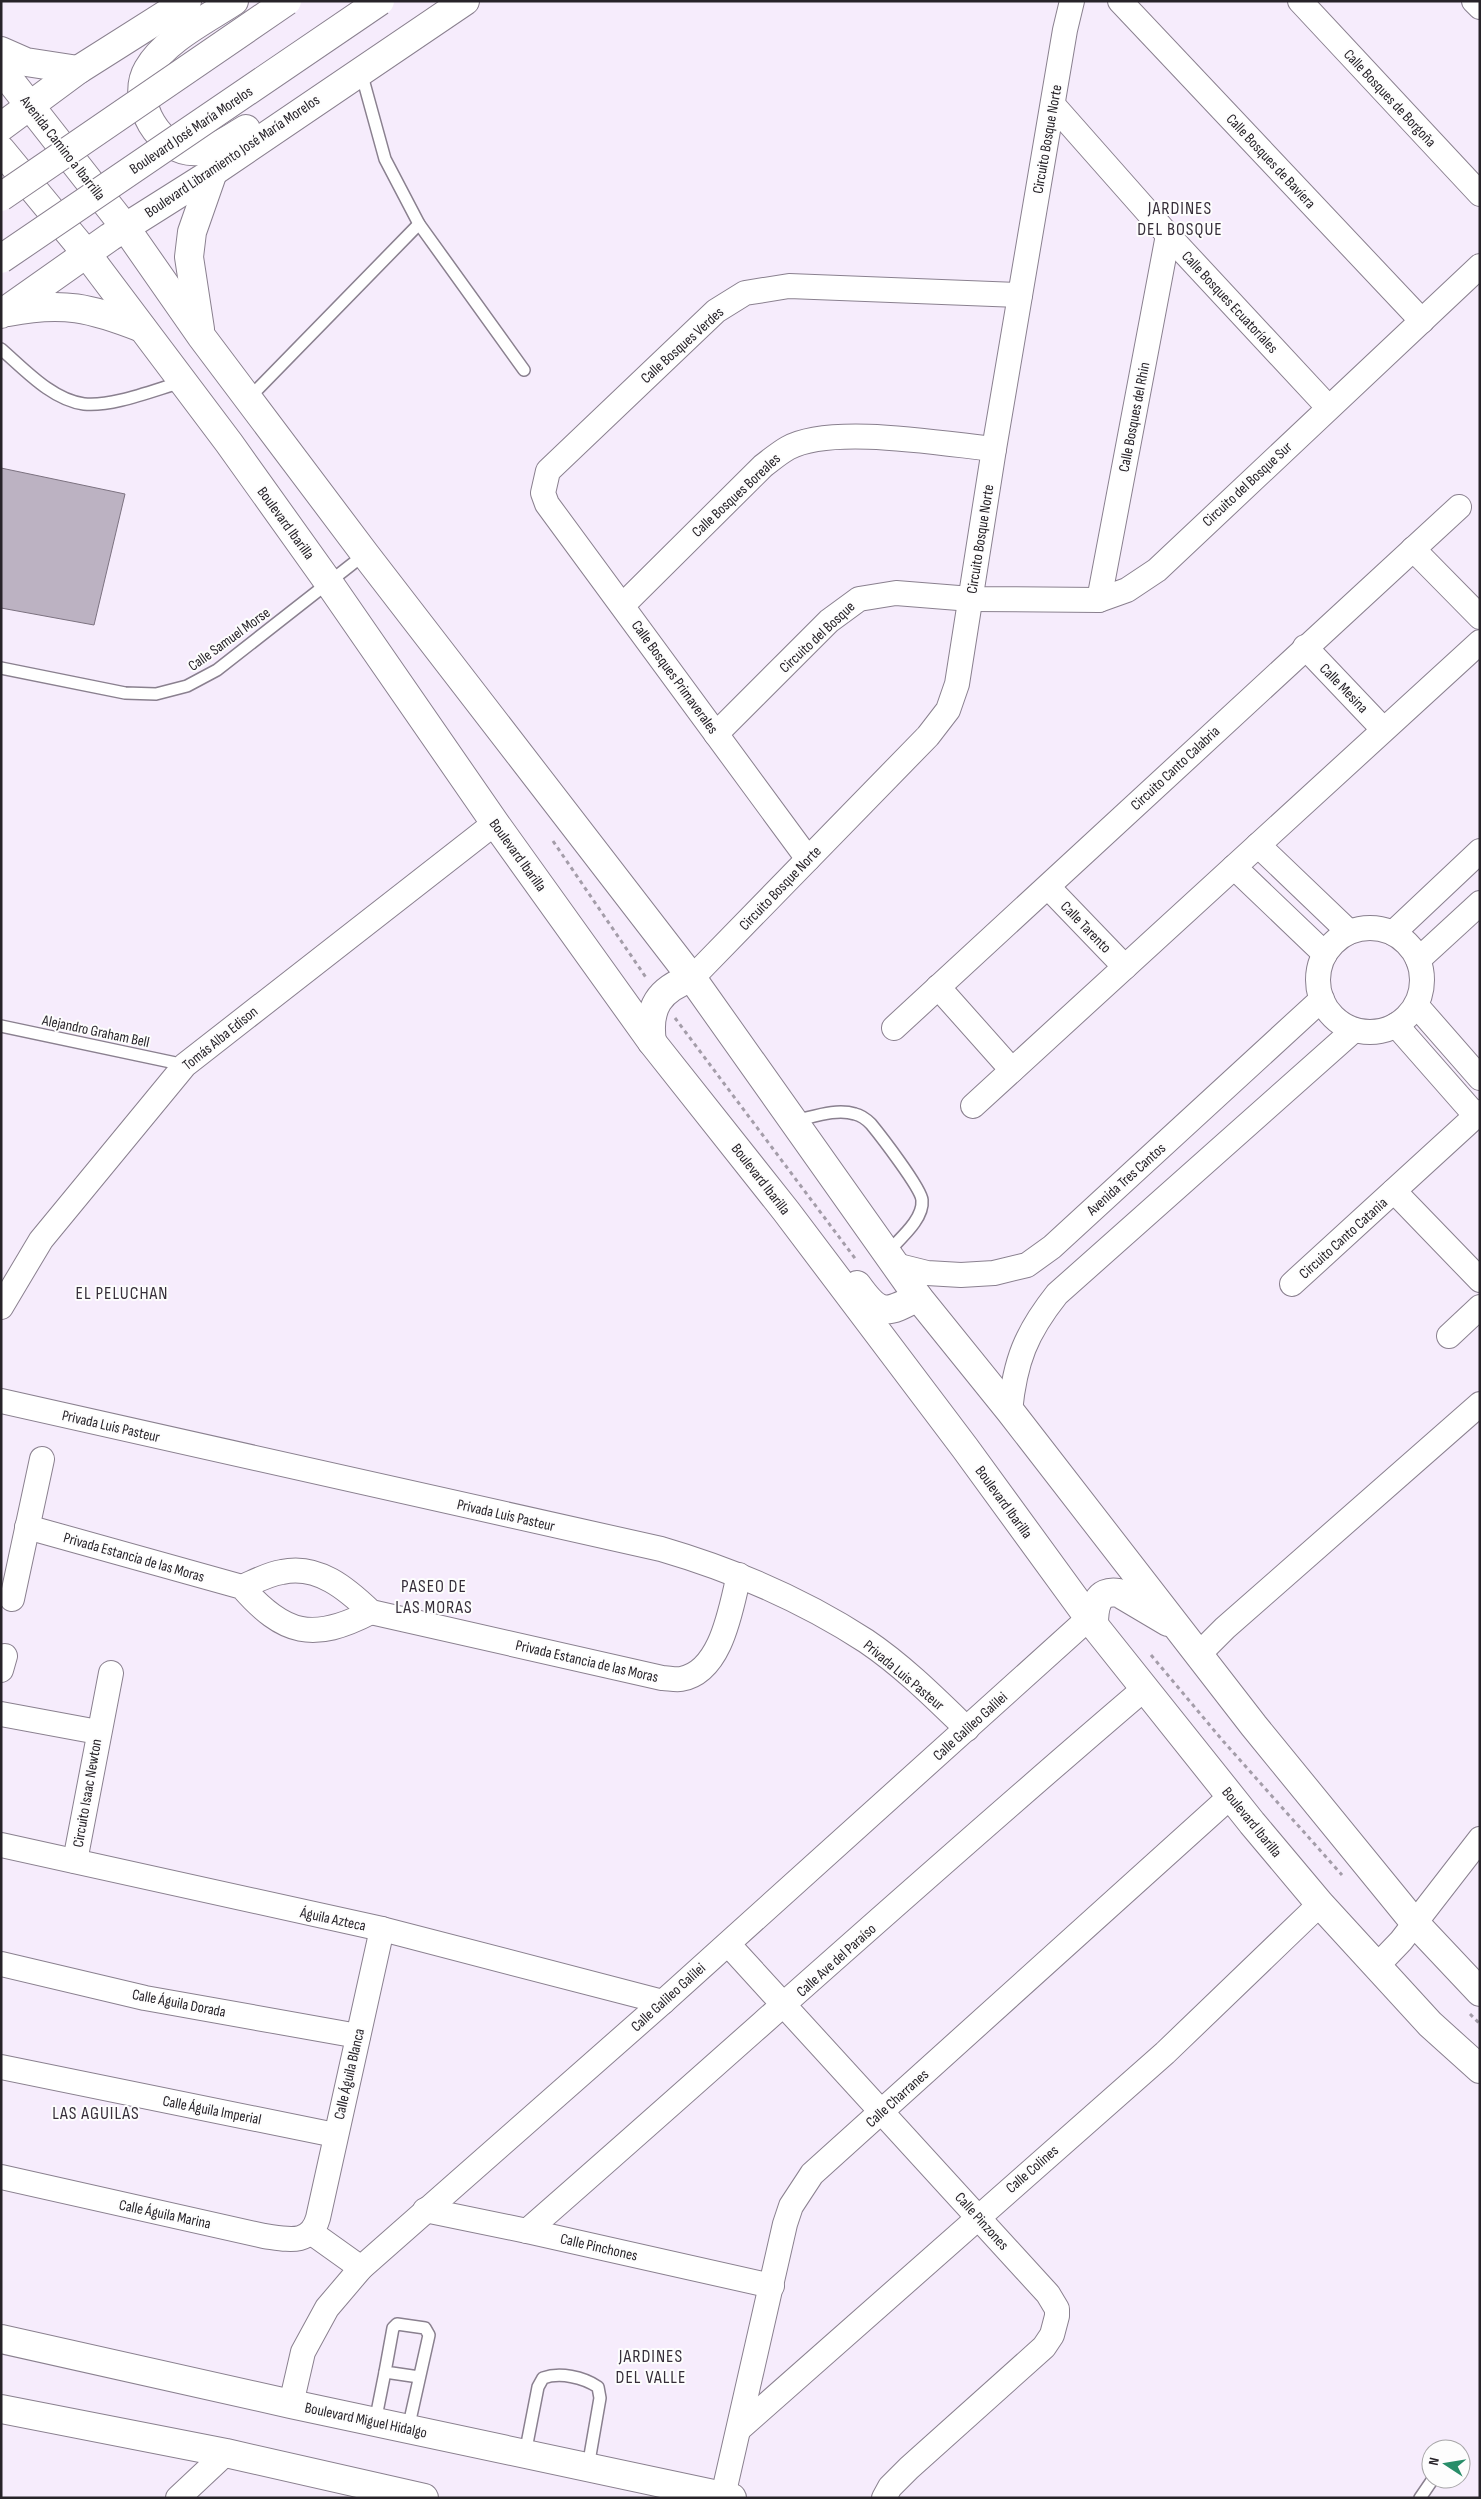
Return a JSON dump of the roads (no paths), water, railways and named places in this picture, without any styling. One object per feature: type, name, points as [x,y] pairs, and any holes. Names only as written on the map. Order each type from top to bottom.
[{"type":"main road","points":[[1,127],[78,70],[187,1]]},
{"type":"main road","points":[[234,1],[169,44],[153,60],[146,71],[142,82],[144,102],[151,122],[158,134],[179,148],[197,151],[218,146],[306,92],[355,74]]},
{"type":"main road","points":[[1,196],[287,1]]},
{"type":"main road","name":"Boulevard José María Morelos","points":[[1,259],[380,1]]},
{"type":"main road","name":"Boulevard Libramiento José María Morelos","points":[[1,314],[125,226],[213,172],[465,1]]},
{"type":"main road","points":[[1,51],[26,62],[78,70]]},
{"type":"main road","name":"Avenida Camino a Ibarrilla","points":[[1,69],[125,226]]},
{"type":"main road","points":[[1,150],[86,253]]},
{"type":"main road","points":[[201,336],[189,257],[192,232],[213,172]]},
{"type":"main road","points":[[125,226],[201,336],[365,554],[692,978],[918,1297],[1200,1653],[1254,1726],[1414,1922],[1480,1992]]},
{"type":"main road","name":"Boulevard Ibarilla","points":[[86,253],[183,382],[329,583],[495,823],[652,1042],[786,1211],[965,1448],[1091,1621],[1144,1689],[1320,1904],[1430,2024],[1480,2069]]},
{"type":"main road","points":[[1,314],[35,307],[84,308],[142,328]]},
{"type":"main road","points":[[652,1042],[649,1024],[654,1007],[673,984],[692,978]]},
{"type":"main road","points":[[786,1211],[808,1224],[818,1233],[868,1301],[877,1307],[893,1310],[918,1297]]},
{"type":"main road","points":[[1091,1621],[1097,1600],[1102,1595],[1112,1592],[1118,1593],[1180,1629]]},
{"type":"main road","name":"Boulevard Miguel Hidalgo","points":[[1,2339],[291,2404],[728,2497]]},
{"type":"main road","points":[[1,2409],[226,2453],[385,2494],[424,2498]]},
{"type":"street","name":"Circuito Bosque Norte","points":[[692,978],[928,736],[948,710],[957,684],[994,449],[1054,106],[1065,30],[1072,1]]},
{"type":"street","name":"Calle Bosques de Bavíera","points":[[1120,1],[1422,321]]},
{"type":"street","name":"Calle Bosques de Borgoña","points":[[1300,1],[1480,194]]},
{"type":"street","points":[[1474,1],[1480,7]]},
{"type":"street","name":"Calle Bosques Ecuatoríales","points":[[1054,106],[1168,235],[1328,408]]},
{"type":"street","name":"Calle Bosques del Rhin","points":[[1099,600],[1168,235]]},
{"type":"street","name":"Circuito del Bosque Sur","points":[[971,598],[1099,600],[1127,590],[1157,570],[1480,266]]},
{"type":"street","name":"Calle Bosques Verdes","points":[[543,493],[548,471],[716,310],[745,293],[789,286],[1020,295]]},
{"type":"street","name":"Calle Bosques Boreales","points":[[623,605],[763,466],[789,447],[816,440],[849,435],[994,449]]},
{"type":"street","name":"Calle Bosques Primaverales","points":[[543,493],[547,504],[808,859]]},
{"type":"street","name":"Circuito Canto Calabria","points":[[894,1028],[1459,507]]},
{"type":"street","points":[[1413,549],[1480,617]]},
{"type":"street","name":"Circuito del Bosque","points":[[716,734],[830,621],[859,599],[896,593],[971,598]]},
{"type":"street","points":[[973,1106],[1480,642]]},
{"type":"street","name":"Calle Mesina","points":[[1305,647],[1383,729]]},
{"type":"street","name":"Tomás Alba Edison","points":[[1,1307],[41,1240],[185,1065],[495,823]]},
{"type":"street","points":[[1258,845],[1349,932]]},
{"type":"street","points":[[1393,933],[1480,851]]},
{"type":"street","points":[[1234,867],[1324,954]]},
{"type":"street","name":"Calle Tarento","points":[[1048,886],[1125,967]]},
{"type":"street","points":[[1418,960],[1480,903]]},
{"type":"street","points":[[1364,928],[1379,928],[1393,933],[1404,940],[1418,960],[1421,974],[1421,989],[1416,1005],[1396,1025],[1368,1032],[1354,1030],[1335,1018],[1322,999],[1318,984],[1319,969],[1324,954],[1331,945],[1349,932],[1364,928]]},
{"type":"street","points":[[938,987],[1012,1070]]},
{"type":"street","name":"Avenida Tres Cantos","points":[[891,1259],[927,1273],[961,1275],[994,1273],[1026,1266],[1052,1247],[1322,999]]},
{"type":"street","points":[[1416,1005],[1480,1078]]},
{"type":"street","points":[[1396,1025],[1478,1114]]},
{"type":"street","points":[[1010,1411],[1013,1379],[1022,1348],[1037,1319],[1057,1294],[1354,1030]]},
{"type":"street","name":"Circuito Canto Catania","points":[[1292,1284],[1478,1114]]},
{"type":"street","name":"Circuito Canto Catania","points":[[1394,1191],[1480,1280]]},
{"type":"street","points":[[1449,1336],[1480,1307]]},
{"type":"street","name":"Privada Luis Pasteur","points":[[1,1401],[661,1549],[709,1563],[818,1612],[867,1642],[911,1676],[967,1729]]},
{"type":"street","points":[[1200,1653],[1225,1628],[1480,1404]]},
{"type":"street","points":[[12,1599],[42,1459]]},
{"type":"street","name":"Privada Estancia de las Moras","points":[[27,1528],[242,1588],[266,1612],[280,1622],[300,1629],[324,1630],[338,1628],[371,1612]]},
{"type":"street","name":"Privada Estancia de las Moras","points":[[242,1588],[281,1572],[310,1572],[328,1578],[343,1587],[371,1612],[662,1678],[681,1679],[699,1672],[710,1660],[720,1644],[739,1575]]},
{"type":"street","name":"Calle Galileo Galilei","points":[[291,2404],[303,2352],[327,2308],[361,2268],[1091,1621]]},
{"type":"street","points":[[98,1732],[111,1673]]},
{"type":"street","name":"Calle Ave del Paraíso","points":[[527,2231],[784,2006],[1023,1792],[1144,1689]]},
{"type":"street","name":"Circuito Isaac Newton","points":[[1,1714],[98,1732],[75,1861]]},
{"type":"street","name":"Calle Charranes","points":[[728,2497],[739,2429],[785,2224],[790,2206],[798,2192],[812,2174],[881,2110],[1231,1796]]},
{"type":"street","points":[[1376,1967],[1480,1839]]},
{"type":"street","name":"Águila Azteca","points":[[1,1845],[382,1929],[663,2002]]},
{"type":"street","name":"Calle Colines","points":[[739,2429],[1165,2053],[1320,1904]]},
{"type":"street","name":"Calle Águila Blanca","points":[[315,2225],[382,1929]]},
{"type":"street","name":"Calle Pinzones","points":[[728,1944],[1048,2294],[1057,2309],[1056,2324],[1044,2347],[909,2468],[890,2487],[884,2498]]},
{"type":"street","name":"Calle Águila Dorada","points":[[1,1964],[145,1998],[358,2036]]},
{"type":"street","name":"Calle Águila Imperial","points":[[1,2067],[336,2135]]},
{"type":"street","name":"Calle Águila Marina","points":[[1,2178],[264,2236],[296,2239],[304,2237],[315,2225]]},
{"type":"street","name":"Calle Pinchones","points":[[425,2210],[772,2286]]},
{"type":"street","points":[[315,2225],[361,2268]]},
{"type":"street","points":[[178,2498],[226,2453]]},
{"type":"lane","points":[[355,74],[385,159],[419,224],[524,370]]},
{"type":"lane","points":[[249,398],[419,224]]},
{"type":"lane","points":[[1,349],[59,395],[84,404],[108,402],[183,382]]},
{"type":"lane","name":"Calle Samuel Morse","points":[[1,668],[125,693],[156,694],[187,686],[216,670],[365,554]]},
{"type":"lane","name":"Alejandro Graham Bell","points":[[1,1026],[185,1065]]},
{"type":"lane","points":[[793,1121],[840,1112],[856,1114],[870,1122],[916,1188],[922,1200],[920,1213],[891,1259]]},
{"type":"lane","points":[[375,2422],[395,2325],[424,2328],[429,2335],[408,2429]]},
{"type":"lane","points":[[385,2372],[420,2377]]},
{"type":"lane","points":[[525,2454],[538,2387],[543,2378],[554,2374],[589,2382],[598,2387],[600,2398],[588,2467]]},
{"type":"district","name":"JARDINES DEL BOSQUE","points":[[1180,218]]},
{"type":"district","name":"EL PELUCHAN","points":[[122,1293]]},
{"type":"district","name":"PASEO DE LAS MORAS","points":[[434,1596]]},
{"type":"district","name":"LAS AGUILAS","points":[[96,2113]]},
{"type":"district","name":"JARDINES DEL VALLE","points":[[651,2366]]}]
